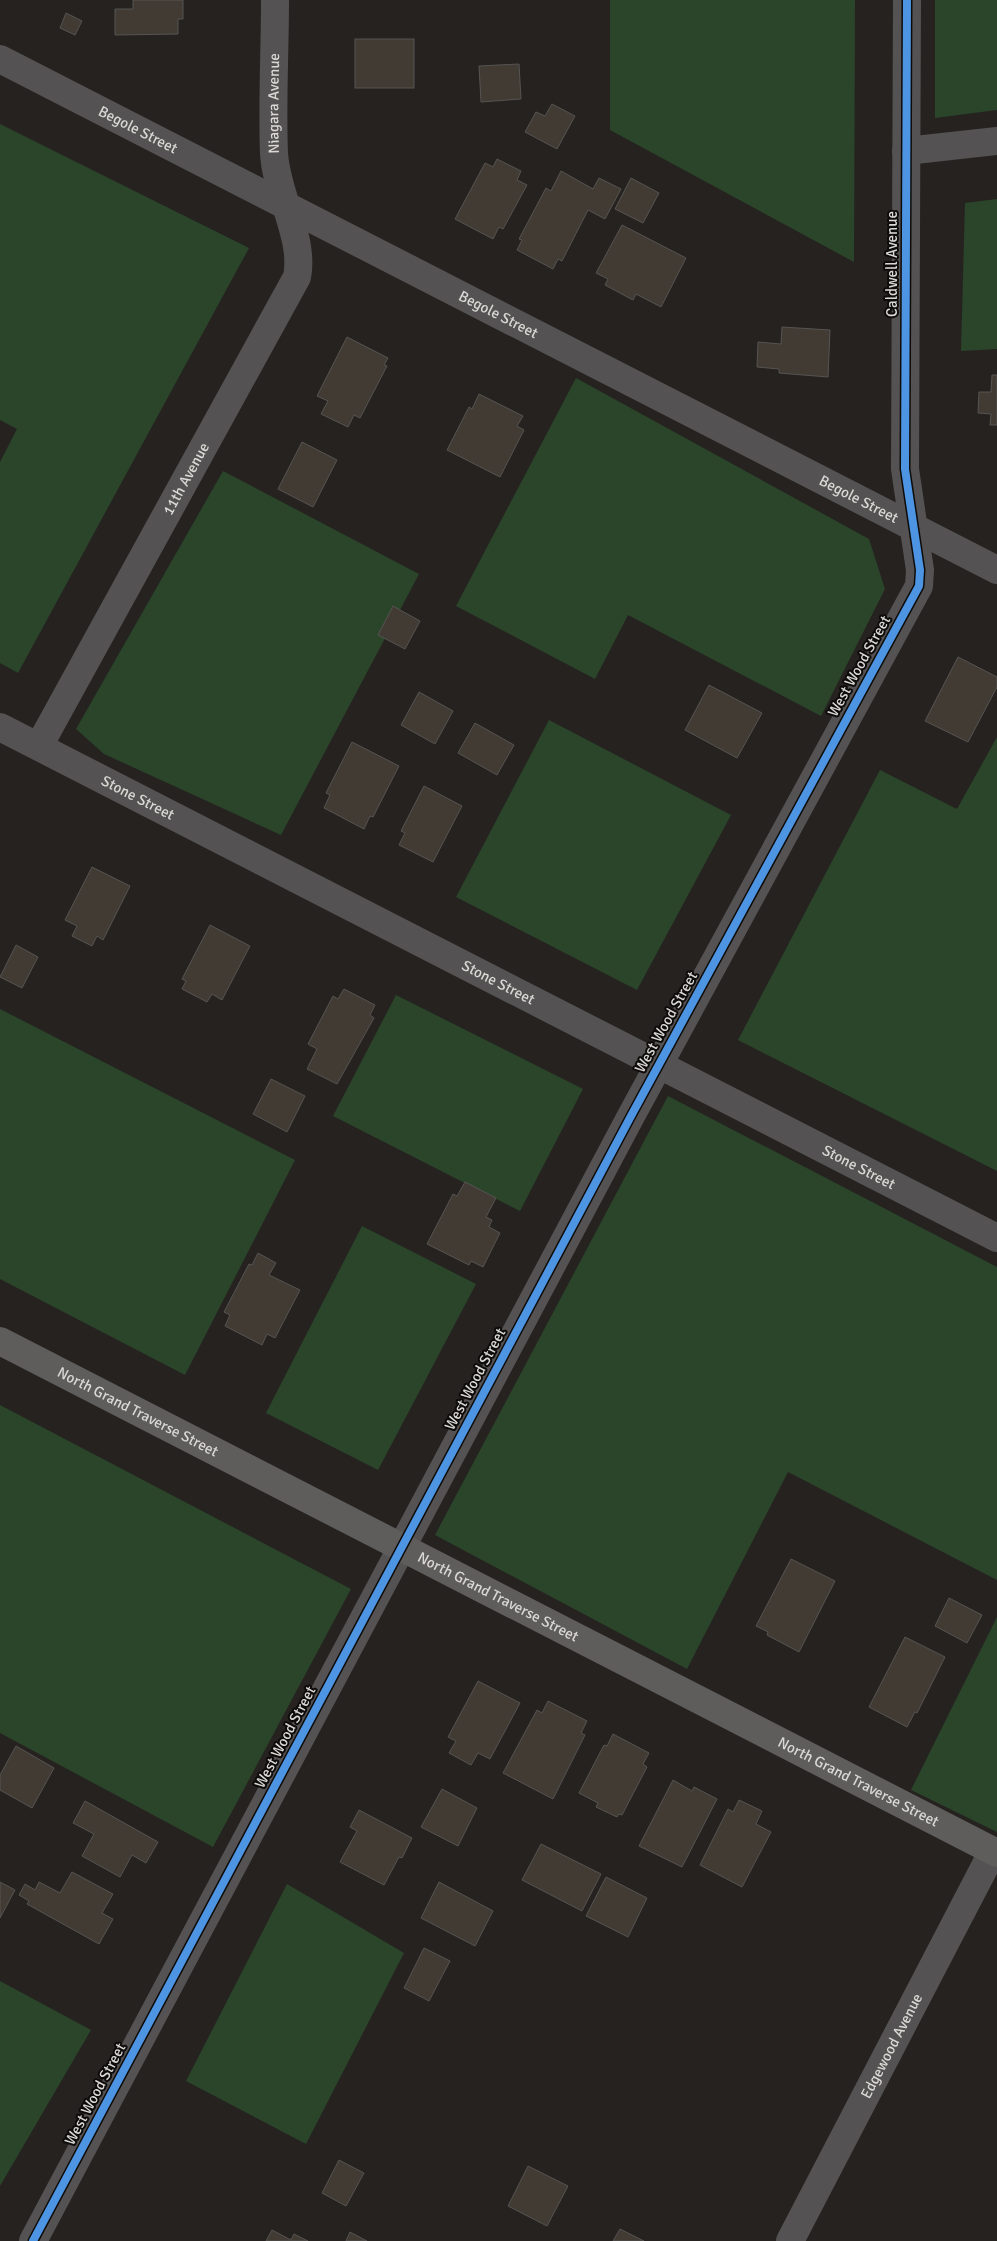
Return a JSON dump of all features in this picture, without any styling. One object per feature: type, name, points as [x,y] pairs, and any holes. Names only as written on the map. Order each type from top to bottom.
[{"type":"street","name":"Niagara Avenue","points":[[276,0],[274,153],[285,204]]},
{"type":"street","name":"Caldwell Avenue","points":[[907,0],[905,469],[913,527]]},
{"type":"street","name":"Begole Street","points":[[0,59],[997,570]]},
{"type":"street","points":[[906,151],[997,141]]},
{"type":"street","name":"11th Avenue","points":[[38,746],[294,285],[300,266],[299,256],[285,204]]},
{"type":"street","name":"West Wood Street","points":[[33,2241],[659,1065],[915,594],[919,586],[920,570],[913,527]]},
{"type":"street","name":"Stone Street","points":[[0,727],[997,1238]]},
{"type":"street","name":"North Grand Traverse Street","points":[[0,1340],[995,1852]]},
{"type":"street","name":"Edgewood Avenue","points":[[790,2241],[995,1852]]},
{"type":"green space","points":[[610,0],[855,0],[854,262],[610,130]]},
{"type":"green space","points":[[935,0],[997,0],[997,110],[935,118]]},
{"type":"green space","points":[[0,124],[249,248],[18,673],[0,663],[0,462],[17,429],[0,420]]},
{"type":"green space","points":[[997,199],[997,349],[961,351],[965,203]]},
{"type":"green space","points":[[576,378],[869,539],[885,589],[821,716],[628,615],[595,679],[456,606]]},
{"type":"green space","points":[[223,471],[419,574],[281,835],[104,754],[76,729]]},
{"type":"green space","points":[[549,720],[731,815],[637,990],[456,897]]},
{"type":"green space","points":[[997,737],[997,1171],[738,1040],[880,770],[957,809]]},
{"type":"green space","points":[[396,995],[583,1089],[520,1211],[333,1116]]},
{"type":"green space","points":[[0,1009],[295,1160],[185,1375],[0,1279]]},
{"type":"green space","points":[[668,1096],[997,1267],[997,1580],[788,1472],[687,1669],[435,1535]]},
{"type":"green space","points":[[362,1226],[476,1284],[378,1470],[266,1413]]},
{"type":"green space","points":[[0,1405],[351,1589],[213,1847],[0,1733]]},
{"type":"green space","points":[[997,1617],[997,1832],[911,1790]]},
{"type":"green space","points":[[287,1884],[404,1953],[306,2144],[186,2081]]},
{"type":"green space","points":[[0,1981],[91,2030],[0,2186]]},
{"type":"building","points":[[133,0],[183,0],[183,19],[178,19],[178,34],[115,35],[115,9],[133,9]]},
{"type":"building","points":[[66,13],[82,21],[75,35],[60,28]]},
{"type":"building","points":[[355,39],[414,39],[414,88],[355,88]]},
{"type":"building","points":[[519,64],[521,99],[481,102],[479,66]]},
{"type":"building","points":[[552,104],[575,116],[557,149],[525,132],[536,112],[545,116]]},
{"type":"building","points":[[497,159],[521,171],[517,180],[527,185],[503,229],[499,227],[493,239],[455,219],[485,163],[493,167]]},
{"type":"building","points":[[561,171],[593,189],[599,178],[621,189],[605,219],[588,210],[562,261],[558,259],[553,269],[517,250],[522,240],[519,239],[546,188],[551,191]]},
{"type":"building","points":[[631,178],[659,193],[643,223],[615,209]]},
{"type":"building","points":[[622,225],[686,258],[661,307],[636,294],[633,300],[605,285],[608,279],[596,273]]},
{"type":"building","points":[[782,327],[830,330],[828,377],[779,373],[779,369],[757,367],[758,342],[781,344]]},
{"type":"building","points":[[347,337],[388,358],[384,365],[387,366],[360,418],[354,415],[348,427],[321,414],[328,401],[317,396]]},
{"type":"building","points":[[992,375],[997,375],[997,425],[990,425],[991,414],[978,413],[979,392],[991,392]]},
{"type":"building","points":[[479,394],[523,416],[517,426],[524,430],[500,477],[447,450],[469,407],[472,409]]},
{"type":"building","points":[[302,442],[337,460],[313,507],[278,489]]},
{"type":"building","points":[[393,606],[420,621],[405,649],[378,635]]},
{"type":"building","points":[[958,657],[997,677],[997,687],[968,742],[925,721]]},
{"type":"building","points":[[709,685],[762,713],[737,758],[685,730]]},
{"type":"building","points":[[419,692],[453,711],[435,744],[401,725]]},
{"type":"building","points":[[475,723],[514,745],[497,775],[458,753]]},
{"type":"building","points":[[352,742],[399,766],[373,817],[370,816],[364,829],[324,808],[330,795],[326,793]]},
{"type":"building","points":[[424,786],[462,806],[433,862],[399,845],[405,833],[401,831]]},
{"type":"building","points":[[92,867],[130,886],[103,940],[97,936],[92,946],[72,936],[77,926],[65,920]]},
{"type":"building","points":[[210,925],[250,946],[222,1000],[212,994],[207,1002],[182,989],[186,981],[182,979]]},
{"type":"building","points":[[16,945],[38,957],[22,988],[0,977]]},
{"type":"building","points":[[344,989],[375,1005],[370,1015],[374,1018],[337,1084],[307,1069],[317,1049],[308,1044],[333,996],[338,999]]},
{"type":"building","points":[[271,1079],[305,1096],[287,1132],[253,1114]]},
{"type":"building","points":[[465,1182],[496,1198],[486,1217],[492,1220],[489,1227],[500,1233],[483,1267],[471,1261],[469,1265],[427,1244],[453,1194],[457,1196]]},
{"type":"building","points":[[258,1253],[276,1263],[269,1275],[300,1290],[275,1338],[267,1334],[262,1345],[225,1326],[230,1315],[224,1312],[249,1264],[252,1265]]},
{"type":"building","points":[[791,1559],[835,1581],[799,1652],[767,1635],[768,1632],[756,1626]]},
{"type":"building","points":[[949,1598],[982,1615],[967,1643],[935,1626]]},
{"type":"building","points":[[905,1637],[945,1657],[917,1713],[915,1712],[907,1727],[869,1707]]},
{"type":"building","points":[[478,1681],[520,1703],[490,1759],[478,1753],[471,1765],[449,1753],[456,1741],[448,1737]]},
{"type":"building","points":[[548,1701],[587,1721],[581,1733],[585,1735],[553,1799],[503,1773],[537,1710],[542,1713]]},
{"type":"building","points":[[613,1734],[649,1753],[643,1764],[647,1767],[622,1815],[619,1814],[617,1817],[596,1807],[598,1803],[579,1793],[604,1745],[607,1746]]},
{"type":"building","points":[[16,1746],[54,1768],[32,1808],[0,1790],[0,1775]]},
{"type":"building","points":[[673,1780],[692,1791],[694,1787],[717,1799],[682,1867],[639,1846]]},
{"type":"building","points":[[442,1789],[477,1808],[458,1846],[421,1827]]},
{"type":"building","points":[[739,1800],[762,1811],[756,1824],[771,1832],[742,1887],[700,1865],[728,1809],[733,1812]]},
{"type":"building","points":[[85,1801],[158,1842],[146,1863],[132,1855],[120,1877],[82,1856],[94,1834],[73,1823]]},
{"type":"building","points":[[359,1810],[412,1838],[402,1858],[399,1857],[384,1885],[340,1862],[357,1831],[350,1827]]},
{"type":"building","points":[[541,1844],[601,1874],[582,1911],[522,1880]]},
{"type":"building","points":[[72,1872],[113,1894],[102,1913],[113,1919],[99,1944],[27,1904],[29,1901],[19,1895],[25,1884],[35,1890],[39,1882],[60,1893]]},
{"type":"building","points":[[606,1877],[647,1898],[628,1937],[586,1916]]},
{"type":"building","points":[[0,1882],[15,1890],[0,1918]]},
{"type":"building","points":[[439,1882],[493,1911],[475,1946],[421,1918]]},
{"type":"building","points":[[424,1948],[450,1961],[429,2001],[404,1988]]},
{"type":"building","points":[[339,2160],[364,2173],[346,2206],[322,2193]]},
{"type":"building","points":[[528,2166],[568,2186],[547,2226],[508,2206]]},
{"type":"building","points":[[620,2229],[644,2241],[613,2241]]},
{"type":"building","points":[[272,2230],[291,2240],[294,2234],[308,2241],[266,2241]]},
{"type":"building","points":[[350,2232],[367,2241],[346,2241]]},
{"type":"cycle path","points":[[33,2241],[631,1116],[919,586],[920,570],[905,469],[907,0]]}]
